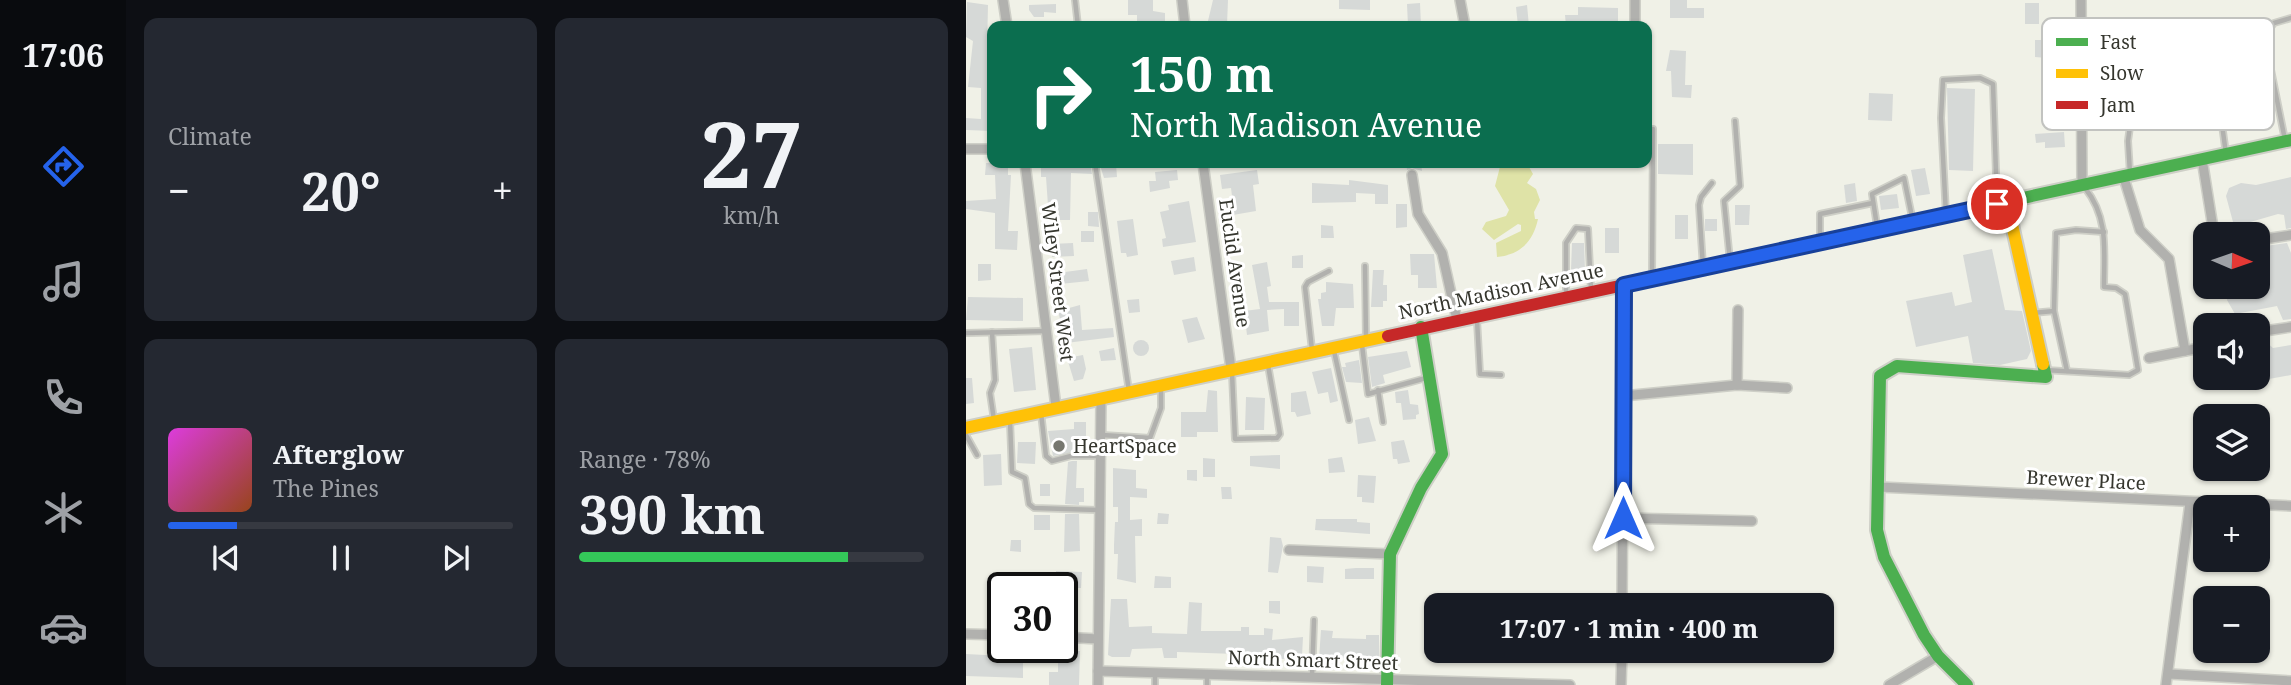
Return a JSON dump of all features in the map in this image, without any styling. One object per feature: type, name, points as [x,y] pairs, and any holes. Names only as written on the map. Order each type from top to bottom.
[{"type":"main road","name":"North Madison Avenue","points":[[966,428],[1333,346],[2288,141]]},
{"type":"main road","points":[[1967,685],[1938,656],[1910,612],[1884,557],[1877,530],[1880,376],[1897,366],[2046,377],[2032,313],[2002,203]]},
{"type":"main road","points":[[1387,682],[1390,554],[1421,488],[1442,454],[1422,327]]},
{"type":"street","points":[[1003,0],[1006,21]]},
{"type":"street","points":[[1182,0],[1184,21]]},
{"type":"street","points":[[1460,0],[1464,21]]},
{"type":"street","points":[[1635,0],[1635,21]]},
{"type":"street","points":[[2081,0],[2081,18]]},
{"type":"street","points":[[2082,130],[2082,184]]},
{"type":"street","points":[[966,149],[987,149]]},
{"type":"street","points":[[2202,159],[2212,222]]},
{"type":"street","name":"Wiley Street West","points":[[1026,168],[1056,407]]},
{"type":"street","name":"Euclid Avenue","points":[[1204,168],[1231,369]]},
{"type":"street","points":[[2127,174],[2140,230],[2169,258],[2185,351]]},
{"type":"street","points":[[1412,175],[1418,214],[1442,253],[1457,320]]},
{"type":"street","points":[[2270,238],[2291,235]]},
{"type":"street","points":[[1622,593],[1624,285]]},
{"type":"street","points":[[1737,385],[1738,310]]},
{"type":"street","points":[[2270,330],[2291,327]]},
{"type":"street","points":[[2149,358],[2193,349]]},
{"type":"street","points":[[1623,396],[1737,385],[1787,388]]},
{"type":"street","points":[[1098,685],[1101,398]]},
{"type":"street","name":"Brewer Place","points":[[1879,487],[2291,506]]},
{"type":"street","points":[[2166,685],[2190,503]]},
{"type":"street","points":[[1623,518],[1752,521]]},
{"type":"street","points":[[1289,550],[1390,554]]},
{"type":"street","points":[[966,634],[987,635]]},
{"type":"street","points":[[1078,638],[1098,639]]},
{"type":"street","points":[[1889,685],[1938,656]]},
{"type":"street","points":[[1621,685],[1622,663]]},
{"type":"street","name":"North Smart Street","points":[[1098,671],[1207,674],[1258,679],[1570,685]]},
{"type":"street","points":[[2169,674],[2291,681]]},
{"type":"lane","points":[[1075,0],[1077,21]]},
{"type":"lane","points":[[2274,23],[2291,18]]},
{"type":"lane","points":[[2274,70],[2288,141]]},
{"type":"lane","points":[[1946,215],[1941,118],[1943,80],[1980,78],[1993,84],[2002,203]]},
{"type":"lane","points":[[1730,262],[1724,201],[1740,186],[1735,121]]},
{"type":"lane","points":[[1652,279],[1653,129]]},
{"type":"lane","points":[[2127,174],[2129,130]]},
{"type":"lane","points":[[2223,130],[2226,155]]},
{"type":"lane","points":[[1097,168],[1129,391]]},
{"type":"lane","points":[[1877,231],[1872,194],[1905,178],[1913,223]]},
{"type":"lane","points":[[1703,268],[1699,205],[1701,197],[1712,183]]},
{"type":"lane","points":[[2045,370],[2129,375],[2138,370],[2125,294],[2116,288],[2104,287],[2104,232],[2096,202],[2082,184]]},
{"type":"lane","points":[[1820,243],[1820,214],[1873,203]]},
{"type":"lane","points":[[1566,297],[1566,243],[1576,228],[1588,229],[1591,292]]},
{"type":"lane","points":[[2067,371],[2054,311],[2056,233],[2076,230],[2104,232]]},
{"type":"lane","points":[[1365,266],[1364,340],[1368,394],[1431,377]]},
{"type":"lane","points":[[1313,351],[1305,287],[1308,282],[1329,271]]},
{"type":"lane","points":[[2032,313],[2054,311]]},
{"type":"lane","points":[[1476,316],[1480,374],[1501,375]]},
{"type":"lane","points":[[966,333],[1047,331]]},
{"type":"lane","points":[[992,332],[995,380],[990,393],[994,421]]},
{"type":"lane","points":[[1333,346],[1349,420]]},
{"type":"lane","points":[[1231,369],[1234,439],[1277,438],[1280,433],[1267,361]]},
{"type":"lane","points":[[1100,434],[1150,438],[1161,408],[1160,385]]},
{"type":"lane","points":[[1378,390],[1383,422]]},
{"type":"lane","points":[[1041,410],[1046,456],[1052,461],[1072,456],[1100,456]]},
{"type":"lane","points":[[1010,418],[1012,472],[1025,478],[1029,504],[1034,508],[1099,510]]},
{"type":"lane","points":[[966,435],[977,455]]},
{"type":"lane","points":[[1311,679],[1314,620]]},
{"type":"lane","points":[[1155,673],[1155,685]]},
{"type":"lane","points":[[1207,674],[1207,685]]},
{"type":"shaded area","points":[[1500,168],[1530,168],[1533,174],[1527,183],[1536,189],[1540,200],[1534,212],[1535,219],[1538,219],[1529,241],[1519,250],[1497,257],[1496,243],[1521,231],[1521,225],[1518,224],[1494,240],[1482,229],[1486,222],[1506,216],[1509,210],[1495,186]]},
{"type":"building","points":[[1128,0],[1153,0],[1153,11],[1165,13],[1165,21],[1137,21],[1137,15],[1128,15]]},
{"type":"building","points":[[1213,0],[1228,0],[1227,21],[1208,21]]},
{"type":"building","points":[[1339,0],[1370,0],[1370,10],[1339,9]]},
{"type":"building","points":[[1670,0],[1687,0],[1687,8],[1704,8],[1704,18],[1670,18]]},
{"type":"building","points":[[967,2],[988,5],[987,131],[966,130],[966,118],[981,119],[981,88],[968,87],[973,41],[966,37]]},
{"type":"building","points":[[1420,3],[1421,21],[1408,21],[1407,4]]},
{"type":"building","points":[[2025,3],[2039,3],[2039,24],[2025,24]]},
{"type":"building","points":[[1056,4],[1056,13],[1044,12],[1044,17],[1034,17],[1029,10],[1029,5]]},
{"type":"building","points":[[1527,5],[1529,21],[1517,21],[1516,7]]},
{"type":"building","points":[[1578,7],[1618,8],[1618,21],[1566,21],[1565,15],[1578,15]]},
{"type":"building","points":[[2035,40],[2042,40],[2042,58],[2035,57]]},
{"type":"building","points":[[1670,50],[1686,51],[1685,85],[1692,85],[1691,98],[1672,97],[1671,71],[1666,71]]},
{"type":"building","points":[[1947,88],[1975,89],[1973,171],[1949,170]]},
{"type":"building","points":[[1869,93],[1893,94],[1892,121],[1868,120]]},
{"type":"building","points":[[2064,132],[2065,147],[2045,148],[2045,142],[2036,143],[2035,134]]},
{"type":"building","points":[[1658,144],[1693,144],[1693,175],[1658,174]]},
{"type":"building","points":[[987,163],[987,168],[1008,168],[1008,175],[1011,175],[1008,231],[1018,231],[1017,250],[995,249],[995,213],[966,209],[966,201],[996,199],[995,175],[985,175]]},
{"type":"building","points":[[1041,168],[1091,168],[1092,174],[1071,173],[1070,220],[1049,220],[1046,177],[1041,177]]},
{"type":"building","points":[[1101,168],[1116,168],[1117,177],[1104,178]]},
{"type":"building","points":[[1925,168],[1930,194],[1916,196],[1911,170]]},
{"type":"building","points":[[1177,170],[1178,180],[1169,181],[1170,188],[1150,192],[1149,181],[1156,181],[1155,172]]},
{"type":"building","points":[[1257,170],[1259,184],[1253,185],[1256,211],[1227,216],[1226,205],[1233,204],[1231,188],[1222,189],[1220,175]]},
{"type":"building","points":[[2291,177],[2291,228],[2286,229],[2284,215],[2278,214],[2250,222],[2233,222],[2226,196],[2229,188],[2241,183],[2256,185]]},
{"type":"building","points":[[1349,180],[1388,185],[1388,204],[1375,204],[1375,194],[1356,193],[1356,202],[1312,203],[1312,183],[1349,185]]},
{"type":"building","points":[[1855,183],[1857,201],[1846,203],[1844,185]]},
{"type":"building","points":[[1897,194],[1899,208],[1881,210],[1879,196]]},
{"type":"building","points":[[1189,201],[1196,242],[1163,247],[1162,239],[1166,238],[1160,212],[1169,210],[1168,205]]},
{"type":"building","points":[[1396,204],[1407,204],[1407,227],[1396,228]]},
{"type":"building","points":[[1735,205],[1750,205],[1749,225],[1735,225]]},
{"type":"building","points":[[1088,212],[1098,212],[1099,227],[1088,226]]},
{"type":"building","points":[[1675,215],[1688,215],[1688,239],[1675,239]]},
{"type":"building","points":[[1133,219],[1138,255],[1127,257],[1126,253],[1121,253],[1117,221]]},
{"type":"building","points":[[1705,219],[1717,219],[1717,231],[1705,231]]},
{"type":"building","points":[[1321,225],[1333,226],[1334,238],[1321,238]]},
{"type":"building","points":[[1605,228],[1619,228],[1619,253],[1605,253]]},
{"type":"building","points":[[1081,231],[1094,231],[1094,242],[1081,242]]},
{"type":"building","points":[[1073,243],[1074,256],[1052,257],[1051,244]]},
{"type":"building","points":[[1572,243],[1584,243],[1585,270],[1571,270]]},
{"type":"building","points":[[2287,243],[2291,253],[2291,319],[2283,320],[2277,306],[2234,313],[2227,300],[2270,299],[2270,245]]},
{"type":"building","points":[[1992,249],[2005,310],[2022,311],[2031,351],[2027,359],[2000,365],[1973,363],[1968,336],[1916,347],[1906,301],[1952,292],[1955,306],[1972,302],[1963,255]]},
{"type":"building","points":[[1410,254],[1434,254],[1437,288],[1418,288],[1418,275],[1411,275]]},
{"type":"building","points":[[1303,255],[1303,268],[1292,268],[1292,256]]},
{"type":"building","points":[[1194,257],[1196,271],[1174,275],[1171,261]]},
{"type":"building","points":[[1267,262],[1271,286],[1267,287],[1269,302],[1299,302],[1299,326],[1284,326],[1284,309],[1267,310],[1269,331],[1247,335],[1244,311],[1260,309],[1252,265]]},
{"type":"building","points":[[978,264],[991,264],[991,280],[978,281]]},
{"type":"building","points":[[1087,269],[1089,281],[1060,284],[1058,273]]},
{"type":"building","points":[[1373,270],[1384,270],[1383,285],[1387,285],[1387,301],[1383,301],[1383,307],[1371,307]]},
{"type":"building","points":[[1326,282],[1353,284],[1354,308],[1336,308],[1334,326],[1322,326],[1318,299],[1321,299],[1321,293],[1326,292]]},
{"type":"building","points":[[968,297],[1023,298],[1023,321],[966,320]]},
{"type":"building","points":[[1139,299],[1140,312],[1129,313],[1127,300]]},
{"type":"building","points":[[1080,305],[1082,330],[1113,328],[1114,337],[1066,343],[1058,311]]},
{"type":"building","points":[[1197,317],[1205,339],[1188,343],[1182,320]]},
{"type":"building","points":[[1141,340],[1147,342],[1147,354],[1141,356],[1135,354],[1133,348],[1135,342]]},
{"type":"building","points":[[2270,345],[2273,348],[2291,345],[2291,375],[2270,379]]},
{"type":"building","points":[[1032,347],[1036,390],[1014,392],[1009,349]]},
{"type":"building","points":[[1114,348],[1116,360],[1101,361],[1099,351]]},
{"type":"building","points":[[1407,351],[1411,367],[1383,375],[1385,383],[1372,387],[1368,357]]},
{"type":"building","points":[[1083,355],[1086,369],[1083,379],[1074,381],[1067,358]]},
{"type":"building","points":[[1359,360],[1362,383],[1346,382],[1342,367],[1346,367],[1345,363]]},
{"type":"building","points":[[1331,368],[1338,401],[1330,403],[1328,392],[1318,394],[1312,372]]},
{"type":"building","points":[[966,378],[972,378],[974,403],[966,404]]},
{"type":"building","points":[[1208,390],[1217,391],[1218,432],[1197,432],[1197,437],[1181,437],[1181,412],[1206,412]]},
{"type":"building","points":[[1408,390],[1410,404],[1418,405],[1419,414],[1416,419],[1403,420],[1401,403],[1396,403],[1395,392]]},
{"type":"building","points":[[1306,391],[1311,414],[1297,417],[1295,412],[1291,412],[1291,393]]},
{"type":"building","points":[[1246,397],[1265,398],[1264,430],[1245,430]]},
{"type":"building","points":[[1369,417],[1376,441],[1358,444],[1355,420]]},
{"type":"building","points":[[1074,422],[1086,422],[1086,450],[1053,456],[1048,431],[1074,429]]},
{"type":"building","points":[[1404,440],[1410,462],[1398,464],[1397,459],[1393,459],[1391,442]]},
{"type":"building","points":[[1018,442],[1036,442],[1035,464],[1017,463]]},
{"type":"building","points":[[1001,454],[1002,485],[984,486],[983,455]]},
{"type":"building","points":[[1280,455],[1280,469],[1250,466],[1250,456]]},
{"type":"building","points":[[1342,457],[1345,472],[1329,473],[1328,459]]},
{"type":"building","points":[[1203,458],[1215,459],[1215,477],[1203,477]]},
{"type":"building","points":[[1077,461],[1076,488],[1084,488],[1084,502],[1079,502],[1079,505],[1065,504],[1068,462]]},
{"type":"building","points":[[1113,468],[1136,470],[1136,488],[1147,489],[1147,498],[1130,497],[1130,520],[1142,519],[1142,536],[1135,536],[1136,583],[1117,579],[1118,554],[1114,554],[1114,545],[1118,507],[1113,507]]},
{"type":"building","points":[[1187,470],[1197,470],[1197,481],[1187,480]]},
{"type":"building","points":[[1358,475],[1376,476],[1374,503],[1362,502],[1362,497],[1357,497]]},
{"type":"building","points":[[1040,484],[1050,484],[1050,496],[1040,496]]},
{"type":"building","points":[[1221,487],[1231,487],[1232,499],[1222,499]]},
{"type":"building","points":[[1158,513],[1169,514],[1168,524],[1157,524]]},
{"type":"building","points":[[1065,514],[1079,514],[1080,551],[1064,552]]},
{"type":"building","points":[[1034,515],[1050,515],[1050,530],[1034,530]]},
{"type":"building","points":[[1316,519],[1357,519],[1357,522],[1370,523],[1370,534],[1315,530]]},
{"type":"building","points":[[1270,537],[1281,538],[1283,546],[1278,573],[1268,572]]},
{"type":"building","points":[[1011,540],[1021,540],[1021,552],[1010,551]]},
{"type":"building","points":[[1307,566],[1324,567],[1323,583],[1307,582]]},
{"type":"building","points":[[1374,568],[1374,579],[1345,579],[1345,569]]},
{"type":"building","points":[[1056,571],[1082,572],[1081,588],[1078,588],[1078,572]]},
{"type":"building","points":[[1155,576],[1171,577],[1171,588],[1154,588]]},
{"type":"building","points":[[1111,599],[1127,599],[1129,627],[1152,626],[1152,633],[1187,634],[1189,602],[1202,603],[1201,631],[1241,631],[1241,627],[1249,627],[1249,635],[1264,635],[1264,628],[1273,629],[1272,640],[1303,637],[1302,656],[1300,659],[1277,659],[1266,658],[1266,655],[1177,652],[1177,658],[1164,658],[1162,648],[1132,649],[1130,657],[1112,657],[1108,655]]},
{"type":"building","points":[[1269,601],[1280,601],[1280,614],[1269,613]]},
{"type":"building","points":[[1321,630],[1333,631],[1332,638],[1366,639],[1366,635],[1379,635],[1379,657],[1319,659]]},
{"type":"building","points":[[1080,651],[1079,685],[1049,685],[1049,672],[1058,672],[1058,663],[1078,663]]},
{"type":"building","points":[[966,654],[987,655],[987,663],[1023,663],[1023,678],[966,676]]},
{"type":"traffic: fast","points":[[1981,207],[2291,140]]},
{"type":"traffic: fast","points":[[1387,685],[1390,554],[1421,488],[1442,454],[1421,327]]},
{"type":"traffic: fast","points":[[1967,685],[1938,656],[1924,635],[1884,557],[1877,530],[1880,376],[1897,366],[2046,377],[2043,364]]},
{"type":"traffic: slow","points":[[2007,202],[2043,364]]},
{"type":"traffic: slow","points":[[1698,269],[1981,207]]},
{"type":"traffic: slow","points":[[966,428],[1388,336]]},
{"type":"traffic: jam","points":[[1388,336],[1698,269]]},
{"type":"place","name":"HeartSpace","points":[[1059,446]]},
{"type":"route","points":[[1623,518],[1624,285],[1997,204]]}]
